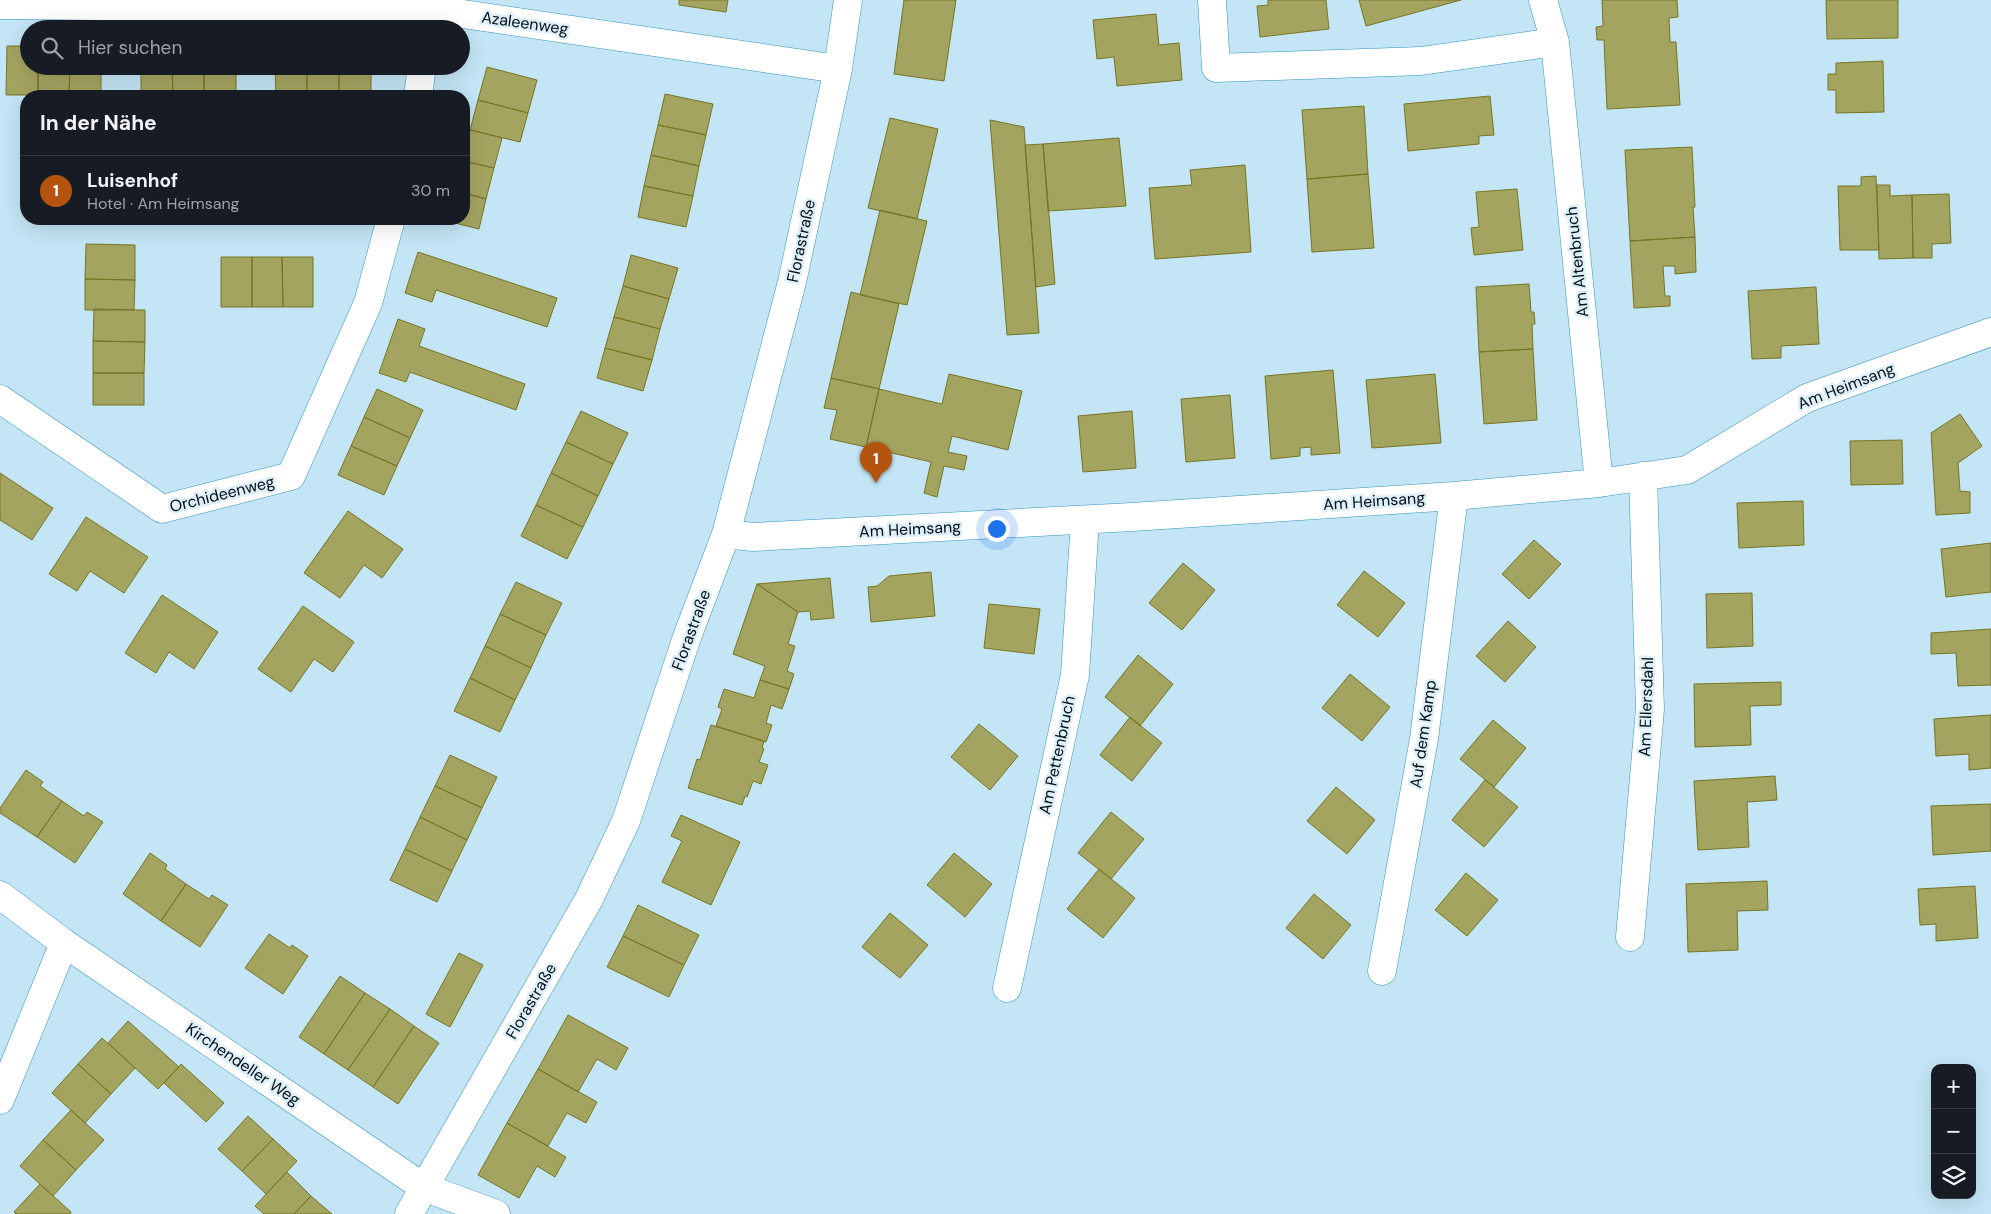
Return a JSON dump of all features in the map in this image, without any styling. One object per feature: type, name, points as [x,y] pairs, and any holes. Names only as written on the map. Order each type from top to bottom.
[{"type":"street","name":"Florastraße","points":[[409,1214],[589,899],[626,821],[687,637],[726,534],[792,282],[838,69],[848,0]]},
{"type":"street","points":[[1212,0],[1216,68],[1421,61],[1555,42]]},
{"type":"street","name":"Am Altenbruch","points":[[1543,0],[1555,42],[1599,483]]},
{"type":"street","name":"Azaleenweg","points":[[0,5],[428,19]]},
{"type":"street","name":"Azaleenweg","points":[[470,24],[838,69]]},
{"type":"street","points":[[419,90],[421,75]]},
{"type":"street","name":"Orchideenweg","points":[[0,399],[162,509],[291,476],[368,303],[389,225]]},
{"type":"street","name":"Am Heimsang","points":[[726,534],[753,537],[1084,520],[1454,496],[1599,483],[1687,470],[1807,398],[1991,332]]},
{"type":"street","name":"Am Ellersdahl","points":[[1630,936],[1650,709],[1643,476]]},
{"type":"street","name":"Auf dem Kamp","points":[[1382,971],[1424,739],[1454,496]]},
{"type":"street","name":"Am Pettenbruch","points":[[1007,988],[1075,675],[1084,520]]},
{"type":"street","name":"Kirchendeller Weg","points":[[0,895],[64,943],[424,1187],[496,1214]]},
{"type":"street","points":[[0,1100],[64,943]]},
{"type":"building","points":[[679,0],[728,0],[726,12],[679,5]]},
{"type":"building","points":[[904,0],[956,0],[944,81],[894,74]]},
{"type":"building","points":[[1268,0],[1326,0],[1329,29],[1260,37],[1257,6],[1268,5]]},
{"type":"building","points":[[1359,0],[1461,0],[1366,26]]},
{"type":"building","points":[[1602,0],[1677,0],[1678,17],[1669,18],[1670,42],[1676,42],[1680,105],[1607,109],[1604,40],[1597,40],[1596,27],[1603,26]]},
{"type":"building","points":[[1826,0],[1898,0],[1898,38],[1827,39]]},
{"type":"building","points":[[1156,14],[1159,45],[1179,43],[1182,80],[1117,86],[1114,57],[1097,59],[1093,20]]},
{"type":"building","points":[[7,46],[20,46],[20,75],[38,75],[38,90],[20,90],[20,95],[6,95]]},
{"type":"building","points":[[1883,61],[1884,112],[1836,113],[1836,90],[1828,90],[1828,74],[1836,74],[1836,63]]},
{"type":"building","points":[[487,67],[537,80],[528,113],[478,100]]},
{"type":"building","points":[[38,75],[70,75],[69,90],[38,90]]},
{"type":"building","points":[[70,75],[101,75],[101,90],[69,90]]},
{"type":"building","points":[[141,75],[172,75],[173,90],[141,90]]},
{"type":"building","points":[[172,75],[204,75],[204,90],[173,90]]},
{"type":"building","points":[[204,75],[236,75],[236,90],[204,90]]},
{"type":"building","points":[[275,75],[307,75],[307,90],[276,90]]},
{"type":"building","points":[[307,75],[339,75],[339,90],[307,90]]},
{"type":"building","points":[[339,75],[371,75],[371,90],[339,90]]},
{"type":"building","points":[[665,94],[713,104],[706,135],[658,125]]},
{"type":"building","points":[[1490,96],[1494,135],[1479,136],[1479,144],[1408,151],[1404,104]]},
{"type":"building","points":[[478,100],[528,113],[520,142],[470,130]]},
{"type":"building","points":[[1364,106],[1368,174],[1307,179],[1302,110]]},
{"type":"building","points":[[890,118],[938,129],[917,219],[868,208]]},
{"type":"building","points":[[990,120],[1024,127],[1039,333],[1007,335]]},
{"type":"building","points":[[658,125],[706,135],[699,166],[651,155]]},
{"type":"building","points":[[470,130],[502,138],[494,168],[470,162]]},
{"type":"building","points":[[1119,138],[1126,206],[1048,211],[1043,144]]},
{"type":"building","points":[[1043,144],[1055,284],[1036,287],[1025,145]]},
{"type":"building","points":[[1692,147],[1695,237],[1630,241],[1625,150]]},
{"type":"building","points":[[651,155],[699,166],[693,196],[644,186]]},
{"type":"building","points":[[470,162],[494,168],[486,199],[470,195]]},
{"type":"building","points":[[1245,165],[1251,252],[1155,259],[1149,188],[1192,185],[1190,170]]},
{"type":"building","points":[[1368,174],[1374,248],[1312,252],[1307,179]]},
{"type":"building","points":[[1876,176],[1879,250],[1840,250],[1838,186],[1861,186],[1861,177]]},
{"type":"building","points":[[1877,185],[1890,185],[1890,196],[1912,195],[1913,258],[1879,259]]},
{"type":"building","points":[[644,186],[693,196],[686,227],[638,217]]},
{"type":"building","points":[[1517,189],[1523,250],[1474,255],[1471,228],[1479,227],[1476,192]]},
{"type":"building","points":[[1949,194],[1951,243],[1932,244],[1932,258],[1913,258],[1912,195]]},
{"type":"building","points":[[470,195],[486,199],[479,229],[463,225],[470,225]]},
{"type":"building","points":[[880,210],[927,221],[907,305],[860,295]]},
{"type":"building","points":[[1695,237],[1696,272],[1675,274],[1675,266],[1663,266],[1665,296],[1670,296],[1670,306],[1634,308],[1630,241]]},
{"type":"building","points":[[86,244],[135,245],[135,280],[85,279]]},
{"type":"building","points":[[418,252],[557,298],[547,327],[436,290],[432,302],[405,293]]},
{"type":"building","points":[[631,255],[678,268],[669,299],[623,286]]},
{"type":"building","points":[[221,257],[252,257],[252,307],[221,307]]},
{"type":"building","points":[[252,257],[282,257],[283,307],[252,307]]},
{"type":"building","points":[[282,257],[313,257],[313,307],[283,307]]},
{"type":"building","points":[[85,279],[135,280],[134,310],[85,310]]},
{"type":"building","points":[[1529,284],[1531,312],[1534,312],[1535,324],[1532,324],[1533,349],[1479,352],[1476,287]]},
{"type":"building","points":[[623,286],[669,299],[660,329],[614,317]]},
{"type":"building","points":[[1816,287],[1819,344],[1781,346],[1781,358],[1752,359],[1748,291]]},
{"type":"building","points":[[851,292],[899,304],[879,389],[831,378]]},
{"type":"building","points":[[94,309],[145,310],[145,342],[93,341]]},
{"type":"building","points":[[614,317],[660,329],[652,360],[605,348]]},
{"type":"building","points":[[398,319],[425,329],[419,346],[525,384],[516,410],[410,372],[406,382],[379,373]]},
{"type":"building","points":[[93,341],[145,342],[144,373],[93,373]]},
{"type":"building","points":[[605,348],[652,360],[643,391],[597,378]]},
{"type":"building","points":[[1533,349],[1537,420],[1484,424],[1479,352]]},
{"type":"building","points":[[1333,370],[1340,453],[1311,455],[1311,447],[1300,448],[1300,456],[1271,459],[1265,376]]},
{"type":"building","points":[[93,373],[144,373],[144,405],[93,405]]},
{"type":"building","points":[[949,374],[1022,391],[1008,450],[952,436],[948,452],[967,456],[964,470],[944,466],[937,497],[924,493],[931,462],[866,447],[879,389],[942,404]]},
{"type":"building","points":[[1435,374],[1441,443],[1372,448],[1366,380]]},
{"type":"building","points":[[831,378],[879,389],[866,447],[830,439],[837,410],[824,408]]},
{"type":"building","points":[[377,389],[423,410],[410,438],[364,417]]},
{"type":"building","points":[[1230,395],[1235,458],[1186,462],[1181,399]]},
{"type":"building","points":[[581,411],[628,433],[613,464],[566,442]]},
{"type":"building","points":[[1132,411],[1136,468],[1083,472],[1078,416]]},
{"type":"building","points":[[1960,414],[1982,446],[1958,463],[1960,491],[1970,492],[1970,513],[1936,515],[1931,433]]},
{"type":"building","points":[[364,417],[410,438],[397,466],[351,446]]},
{"type":"building","points":[[1902,440],[1903,484],[1851,485],[1850,441]]},
{"type":"building","points":[[566,442],[613,464],[598,496],[551,473]]},
{"type":"building","points":[[351,446],[397,466],[384,495],[338,475]]},
{"type":"building","points":[[0,473],[53,508],[32,540],[0,520]]},
{"type":"building","points":[[551,473],[598,496],[583,527],[536,505]]},
{"type":"building","points":[[1803,501],[1804,545],[1739,548],[1737,503]]},
{"type":"building","points":[[536,505],[583,527],[567,559],[521,536]]},
{"type":"building","points":[[348,511],[403,549],[382,578],[364,565],[340,598],[304,573]]},
{"type":"building","points":[[86,517],[148,557],[124,593],[90,571],[77,591],[49,574]]},
{"type":"building","points":[[1534,540],[1561,564],[1529,599],[1502,574]]},
{"type":"building","points":[[1991,543],[1991,592],[1946,597],[1941,549]]},
{"type":"building","points":[[1183,563],[1215,590],[1182,630],[1149,603]]},
{"type":"building","points":[[1364,571],[1405,603],[1378,637],[1337,605]]},
{"type":"building","points":[[931,572],[935,616],[871,622],[868,587],[877,586],[889,576]]},
{"type":"building","points":[[830,578],[834,618],[811,620],[810,611],[798,612],[757,584]]},
{"type":"building","points":[[516,582],[562,603],[546,635],[500,614]]},
{"type":"building","points":[[757,584],[798,612],[788,644],[795,646],[787,671],[794,674],[789,689],[760,680],[765,666],[733,654]]},
{"type":"building","points":[[1752,593],[1753,646],[1707,648],[1706,594]]},
{"type":"building","points":[[162,595],[218,632],[194,669],[169,652],[156,673],[125,653]]},
{"type":"building","points":[[989,604],[1040,609],[1034,654],[984,648]]},
{"type":"building","points":[[303,606],[354,642],[333,672],[314,659],[291,692],[258,669]]},
{"type":"building","points":[[500,614],[546,635],[531,668],[485,646]]},
{"type":"building","points":[[1508,621],[1536,647],[1505,682],[1476,656]]},
{"type":"building","points":[[1991,629],[1991,685],[1958,686],[1956,653],[1931,654],[1931,633]]},
{"type":"building","points":[[485,646],[531,668],[515,700],[470,678]]},
{"type":"building","points":[[1138,655],[1173,684],[1140,726],[1105,697]]},
{"type":"building","points":[[1350,674],[1390,707],[1362,741],[1322,708]]},
{"type":"building","points":[[470,678],[515,700],[500,732],[454,711]]},
{"type":"building","points":[[760,680],[789,689],[782,709],[771,705],[766,723],[772,725],[766,742],[716,726],[722,709],[718,707],[724,689],[754,698]]},
{"type":"building","points":[[1781,682],[1781,705],[1750,706],[1751,745],[1695,747],[1694,684]]},
{"type":"building","points":[[1991,715],[1991,768],[1969,770],[1969,754],[1936,756],[1934,719]]},
{"type":"building","points":[[1130,717],[1162,743],[1132,781],[1100,755]]},
{"type":"building","points":[[1493,720],[1526,748],[1494,787],[1460,759]]},
{"type":"building","points":[[979,724],[1018,756],[990,790],[951,757]]},
{"type":"building","points":[[711,725],[764,741],[762,748],[764,749],[759,762],[768,765],[761,784],[753,781],[742,805],[688,788],[697,759],[700,760]]},
{"type":"building","points":[[450,755],[497,777],[482,808],[435,786]]},
{"type":"building","points":[[26,770],[43,782],[40,786],[62,801],[37,837],[0,813],[0,808]]},
{"type":"building","points":[[1775,776],[1777,800],[1747,802],[1749,847],[1698,850],[1694,781]]},
{"type":"building","points":[[1485,780],[1518,807],[1484,847],[1452,820]]},
{"type":"building","points":[[435,786],[482,808],[467,840],[420,817]]},
{"type":"building","points":[[1336,787],[1375,820],[1347,854],[1307,821]]},
{"type":"building","points":[[62,801],[84,816],[87,812],[103,822],[75,863],[37,837]]},
{"type":"building","points":[[1991,804],[1991,851],[1933,855],[1931,806]]},
{"type":"building","points":[[1111,812],[1144,839],[1111,879],[1078,853]]},
{"type":"building","points":[[681,815],[740,842],[711,905],[662,882],[682,841],[671,836]]},
{"type":"building","points":[[420,817],[467,840],[452,871],[405,849]]},
{"type":"building","points":[[405,849],[452,871],[437,902],[390,880]]},
{"type":"building","points":[[150,853],[167,865],[165,869],[186,884],[161,921],[123,894]]},
{"type":"building","points":[[954,853],[992,884],[965,917],[927,885]]},
{"type":"building","points":[[1099,869],[1135,898],[1103,938],[1067,909]]},
{"type":"building","points":[[1466,873],[1498,900],[1467,936],[1435,910]]},
{"type":"building","points":[[1767,881],[1768,910],[1737,911],[1738,950],[1688,952],[1686,884]]},
{"type":"building","points":[[186,884],[209,899],[212,895],[228,905],[200,947],[161,921]]},
{"type":"building","points":[[1975,886],[1978,938],[1936,941],[1936,924],[1920,925],[1918,889]]},
{"type":"building","points":[[1314,894],[1351,925],[1323,959],[1286,928]]},
{"type":"building","points":[[638,905],[699,935],[684,965],[623,936]]},
{"type":"building","points":[[890,913],[928,945],[900,978],[862,947]]},
{"type":"building","points":[[269,934],[290,948],[292,945],[308,956],[283,994],[245,968]]},
{"type":"building","points":[[623,936],[684,965],[669,997],[607,967]]},
{"type":"building","points":[[459,953],[483,965],[450,1027],[426,1014]]},
{"type":"building","points":[[340,976],[365,993],[324,1054],[299,1037]]},
{"type":"building","points":[[365,993],[390,1009],[348,1070],[324,1054]]},
{"type":"building","points":[[390,1009],[414,1026],[373,1087],[348,1070]]},
{"type":"building","points":[[568,1015],[628,1048],[616,1070],[597,1059],[578,1092],[538,1069]]},
{"type":"building","points":[[128,1021],[179,1067],[158,1089],[108,1043]]},
{"type":"building","points":[[414,1026],[439,1043],[398,1104],[373,1087]]},
{"type":"building","points":[[102,1038],[135,1068],[111,1094],[78,1064]]},
{"type":"building","points":[[78,1064],[111,1094],[85,1123],[52,1093]]},
{"type":"building","points":[[181,1064],[224,1103],[206,1122],[164,1083]]},
{"type":"building","points":[[538,1069],[597,1102],[586,1123],[567,1113],[548,1146],[507,1123]]},
{"type":"building","points":[[71,1110],[104,1140],[76,1170],[43,1140]]},
{"type":"building","points":[[248,1116],[273,1139],[242,1171],[218,1149]]},
{"type":"building","points":[[507,1123],[566,1157],[555,1177],[537,1166],[519,1198],[478,1175]]},
{"type":"building","points":[[273,1139],[297,1161],[266,1194],[242,1171]]},
{"type":"building","points":[[43,1140],[76,1170],[53,1196],[20,1166]]},
{"type":"building","points":[[287,1172],[311,1196],[294,1214],[264,1214],[255,1206]]},
{"type":"building","points":[[40,1184],[71,1212],[70,1214],[16,1214],[14,1212]]},
{"type":"building","points":[[311,1196],[332,1214],[294,1214]]},
{"type":"place","name":"Luisenhof","points":[[876,483]]}]
